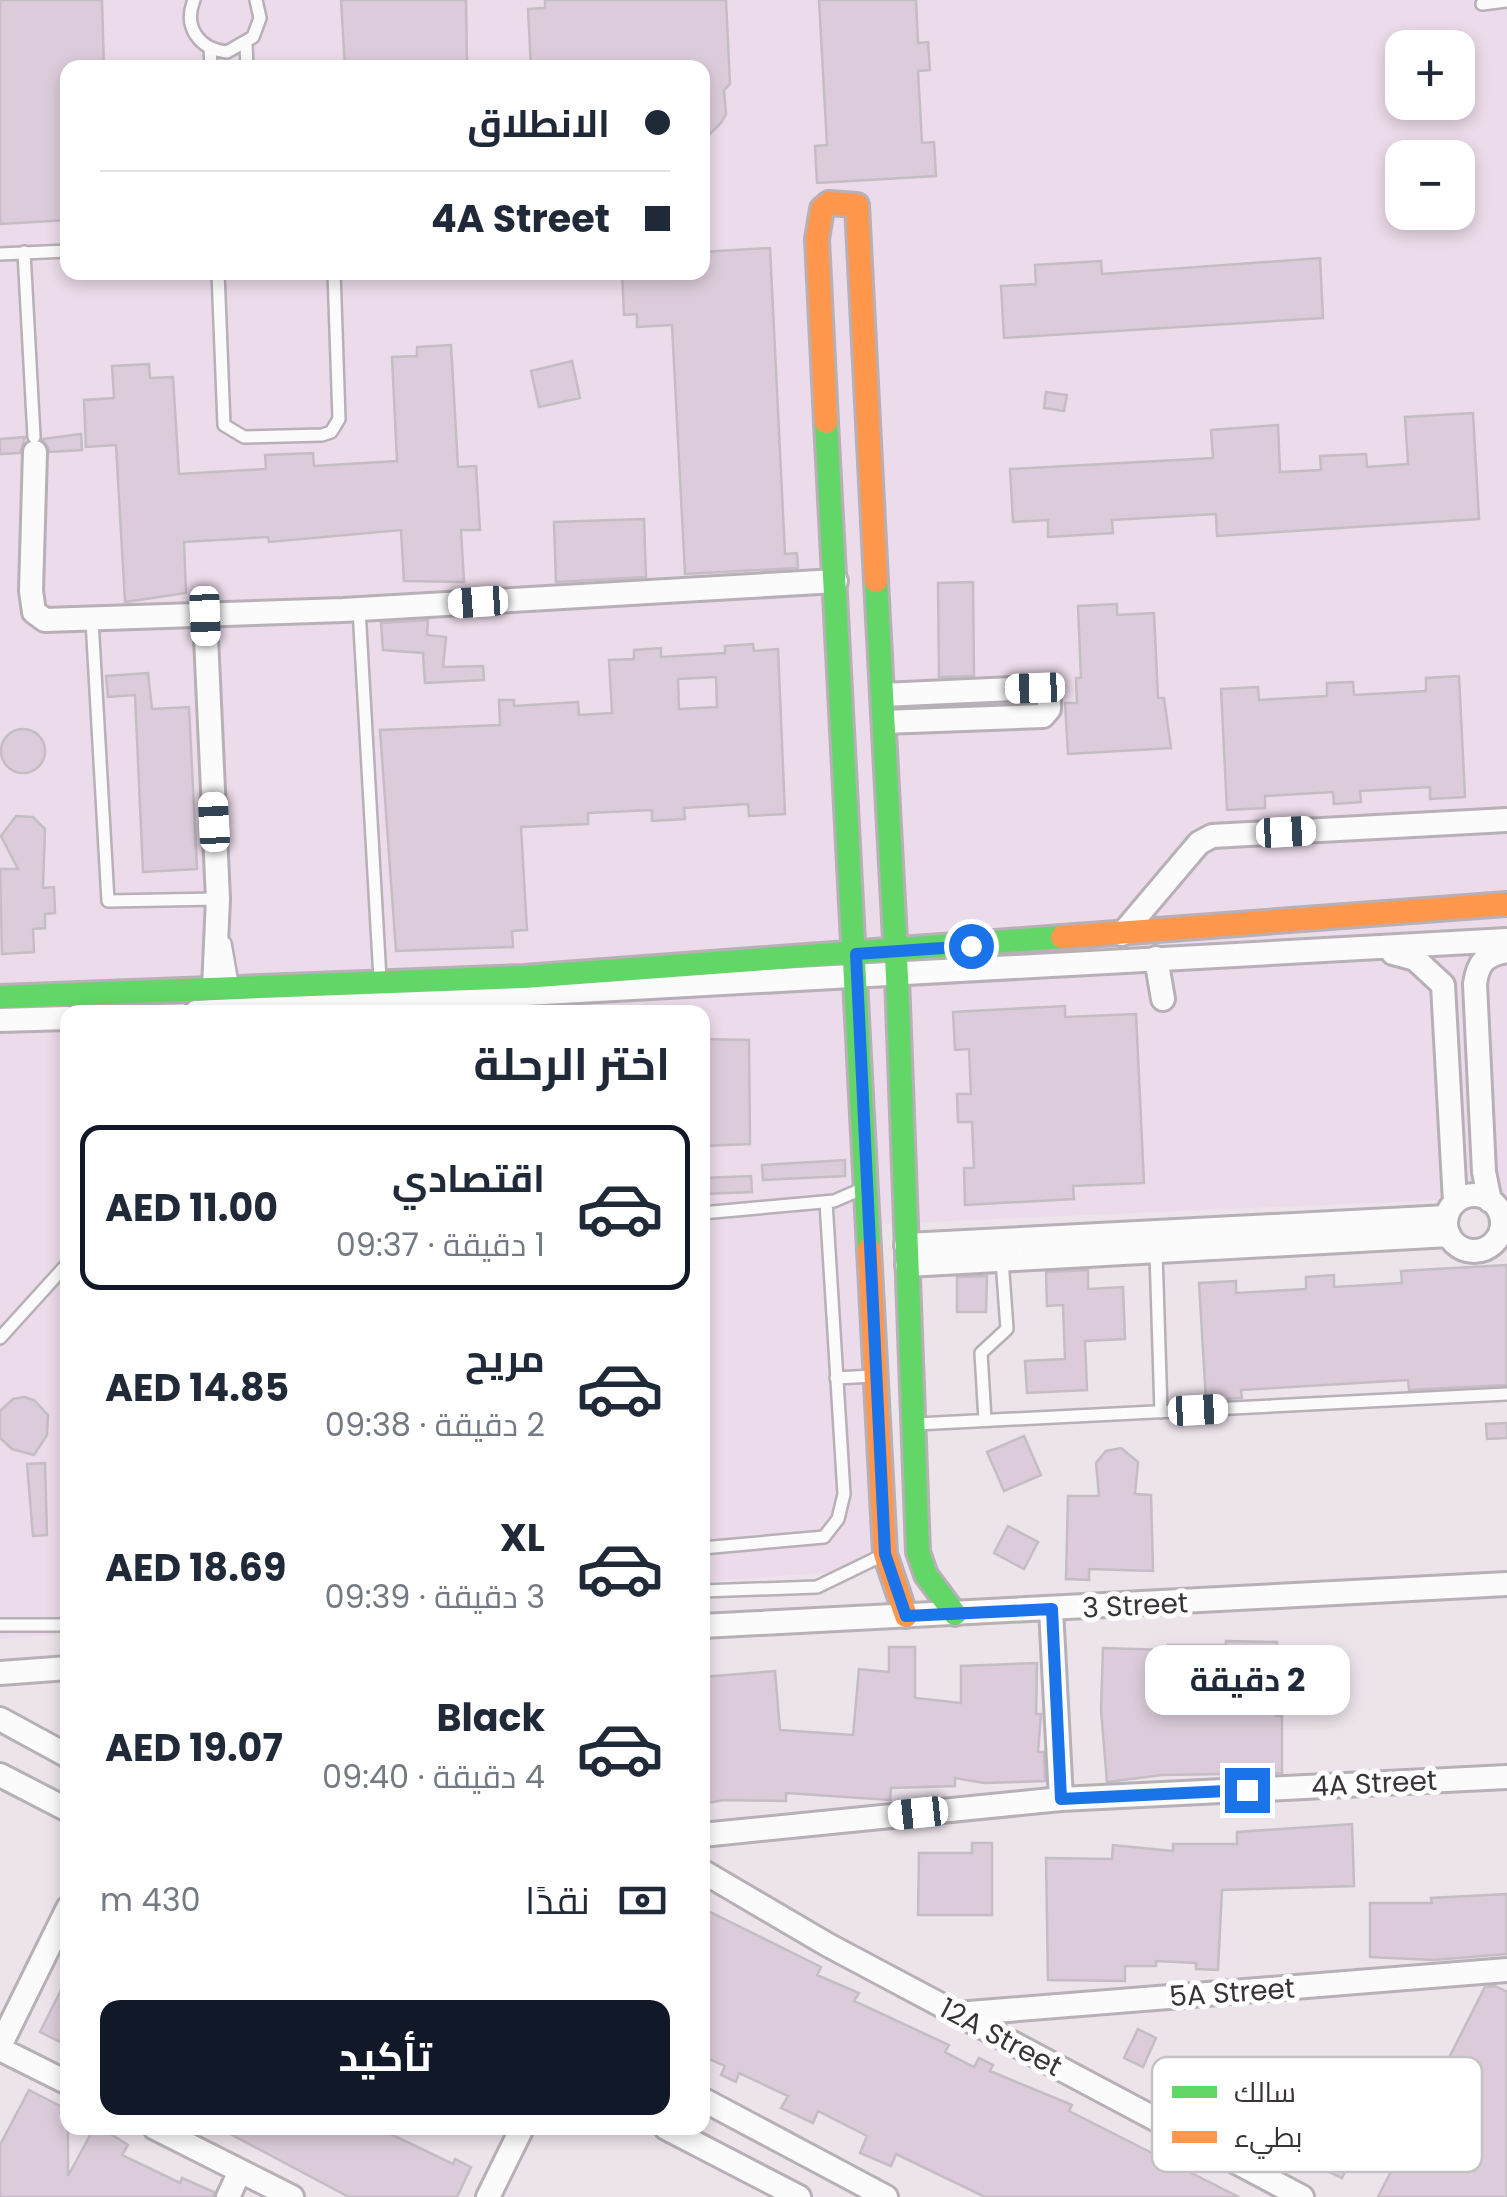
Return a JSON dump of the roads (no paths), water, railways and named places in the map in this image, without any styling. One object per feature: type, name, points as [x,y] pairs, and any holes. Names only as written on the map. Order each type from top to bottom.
[{"type":"street","points":[[906,1616],[885,1554],[817,240],[822,210],[829,204],[858,205],[896,951],[918,1552],[926,1575],[955,1614]]},
{"type":"street","points":[[34,444],[34,612],[45,620],[205,622],[359,609],[836,582]]},
{"type":"street","points":[[205,622],[226,995]]},
{"type":"street","points":[[882,695],[1035,688],[1048,696],[1049,709],[1043,716],[884,722]]},
{"type":"street","points":[[1122,934],[1200,843],[1212,836],[1507,820]]},
{"type":"street","points":[[226,995],[380,982],[525,986],[856,954],[1507,904]]},
{"type":"street","points":[[0,997],[855,979],[1507,940]]},
{"type":"street","points":[[1370,948],[1416,959],[1443,984],[1450,1218],[1468,1251],[1481,1250],[1503,1234],[1499,1207],[1484,1172],[1476,984],[1478,966],[1488,956],[1507,951]]},
{"type":"street","points":[[1156,958],[1163,999]]},
{"type":"street","points":[[0,1020],[60,1018]]},
{"type":"street","points":[[868,1184],[904,1182]]},
{"type":"street","points":[[907,1255],[1002,1260],[1156,1252],[1450,1218],[1466,1196],[1499,1207]]},
{"type":"street","points":[[907,1255],[1450,1218]]},
{"type":"street","points":[[878,1384],[912,1388]]},
{"type":"street","points":[[885,1554],[918,1552]]},
{"type":"street","name":"3 Street","points":[[710,1626],[1507,1584]]},
{"type":"street","points":[[1052,1609],[1061,1799]]},
{"type":"street","points":[[0,1673],[60,1669]]},
{"type":"street","points":[[0,1719],[60,1752]]},
{"type":"street","points":[[0,1775],[60,1806]]},
{"type":"street","name":"4A Street","points":[[710,1834],[1061,1799],[1507,1777]]},
{"type":"street","name":"12A Street","points":[[710,1876],[1152,2117]]},
{"type":"street","points":[[60,1924],[0,2047],[60,2079]]},
{"type":"street","name":"5A Street","points":[[957,2014],[1507,1970]]},
{"type":"street","points":[[710,2103],[886,2197]]},
{"type":"street","points":[[169,2135],[292,2197]]},
{"type":"street","points":[[488,2197],[519,2135]]},
{"type":"street","points":[[679,2135],[799,2197]]},
{"type":"street","points":[[228,2197],[240,2170]]},
{"type":"street","name":"12A Street","points":[[1255,2172],[1302,2197]]},
{"type":"lane","points":[[194,0],[190,24],[200,41],[228,52],[246,44],[258,28],[256,0]]},
{"type":"lane","points":[[1482,4],[1507,1]]},
{"type":"lane","points":[[246,44],[246,60]]},
{"type":"lane","points":[[210,48],[211,60]]},
{"type":"lane","points":[[0,254],[60,251]]},
{"type":"lane","points":[[24,252],[34,444]]},
{"type":"lane","points":[[218,280],[224,425],[244,437],[322,435],[331,432],[339,419],[334,280]]},
{"type":"lane","points":[[359,609],[380,982]]},
{"type":"lane","points":[[92,620],[108,902],[218,899]]},
{"type":"lane","points":[[710,1212],[826,1202],[868,1184]]},
{"type":"lane","points":[[710,1547],[824,1537],[838,1519],[844,1494],[826,1202]]},
{"type":"lane","points":[[1156,1252],[1160,1412]]},
{"type":"lane","points":[[985,1420],[981,1353],[1007,1329],[1002,1260]]},
{"type":"lane","points":[[0,1338],[60,1272]]},
{"type":"lane","points":[[836,1378],[878,1384]]},
{"type":"lane","points":[[913,1424],[1507,1394]]},
{"type":"lane","points":[[710,1591],[817,1587],[844,1578],[885,1554]]},
{"type":"lane","points":[[1,1627],[60,1624]]}]
